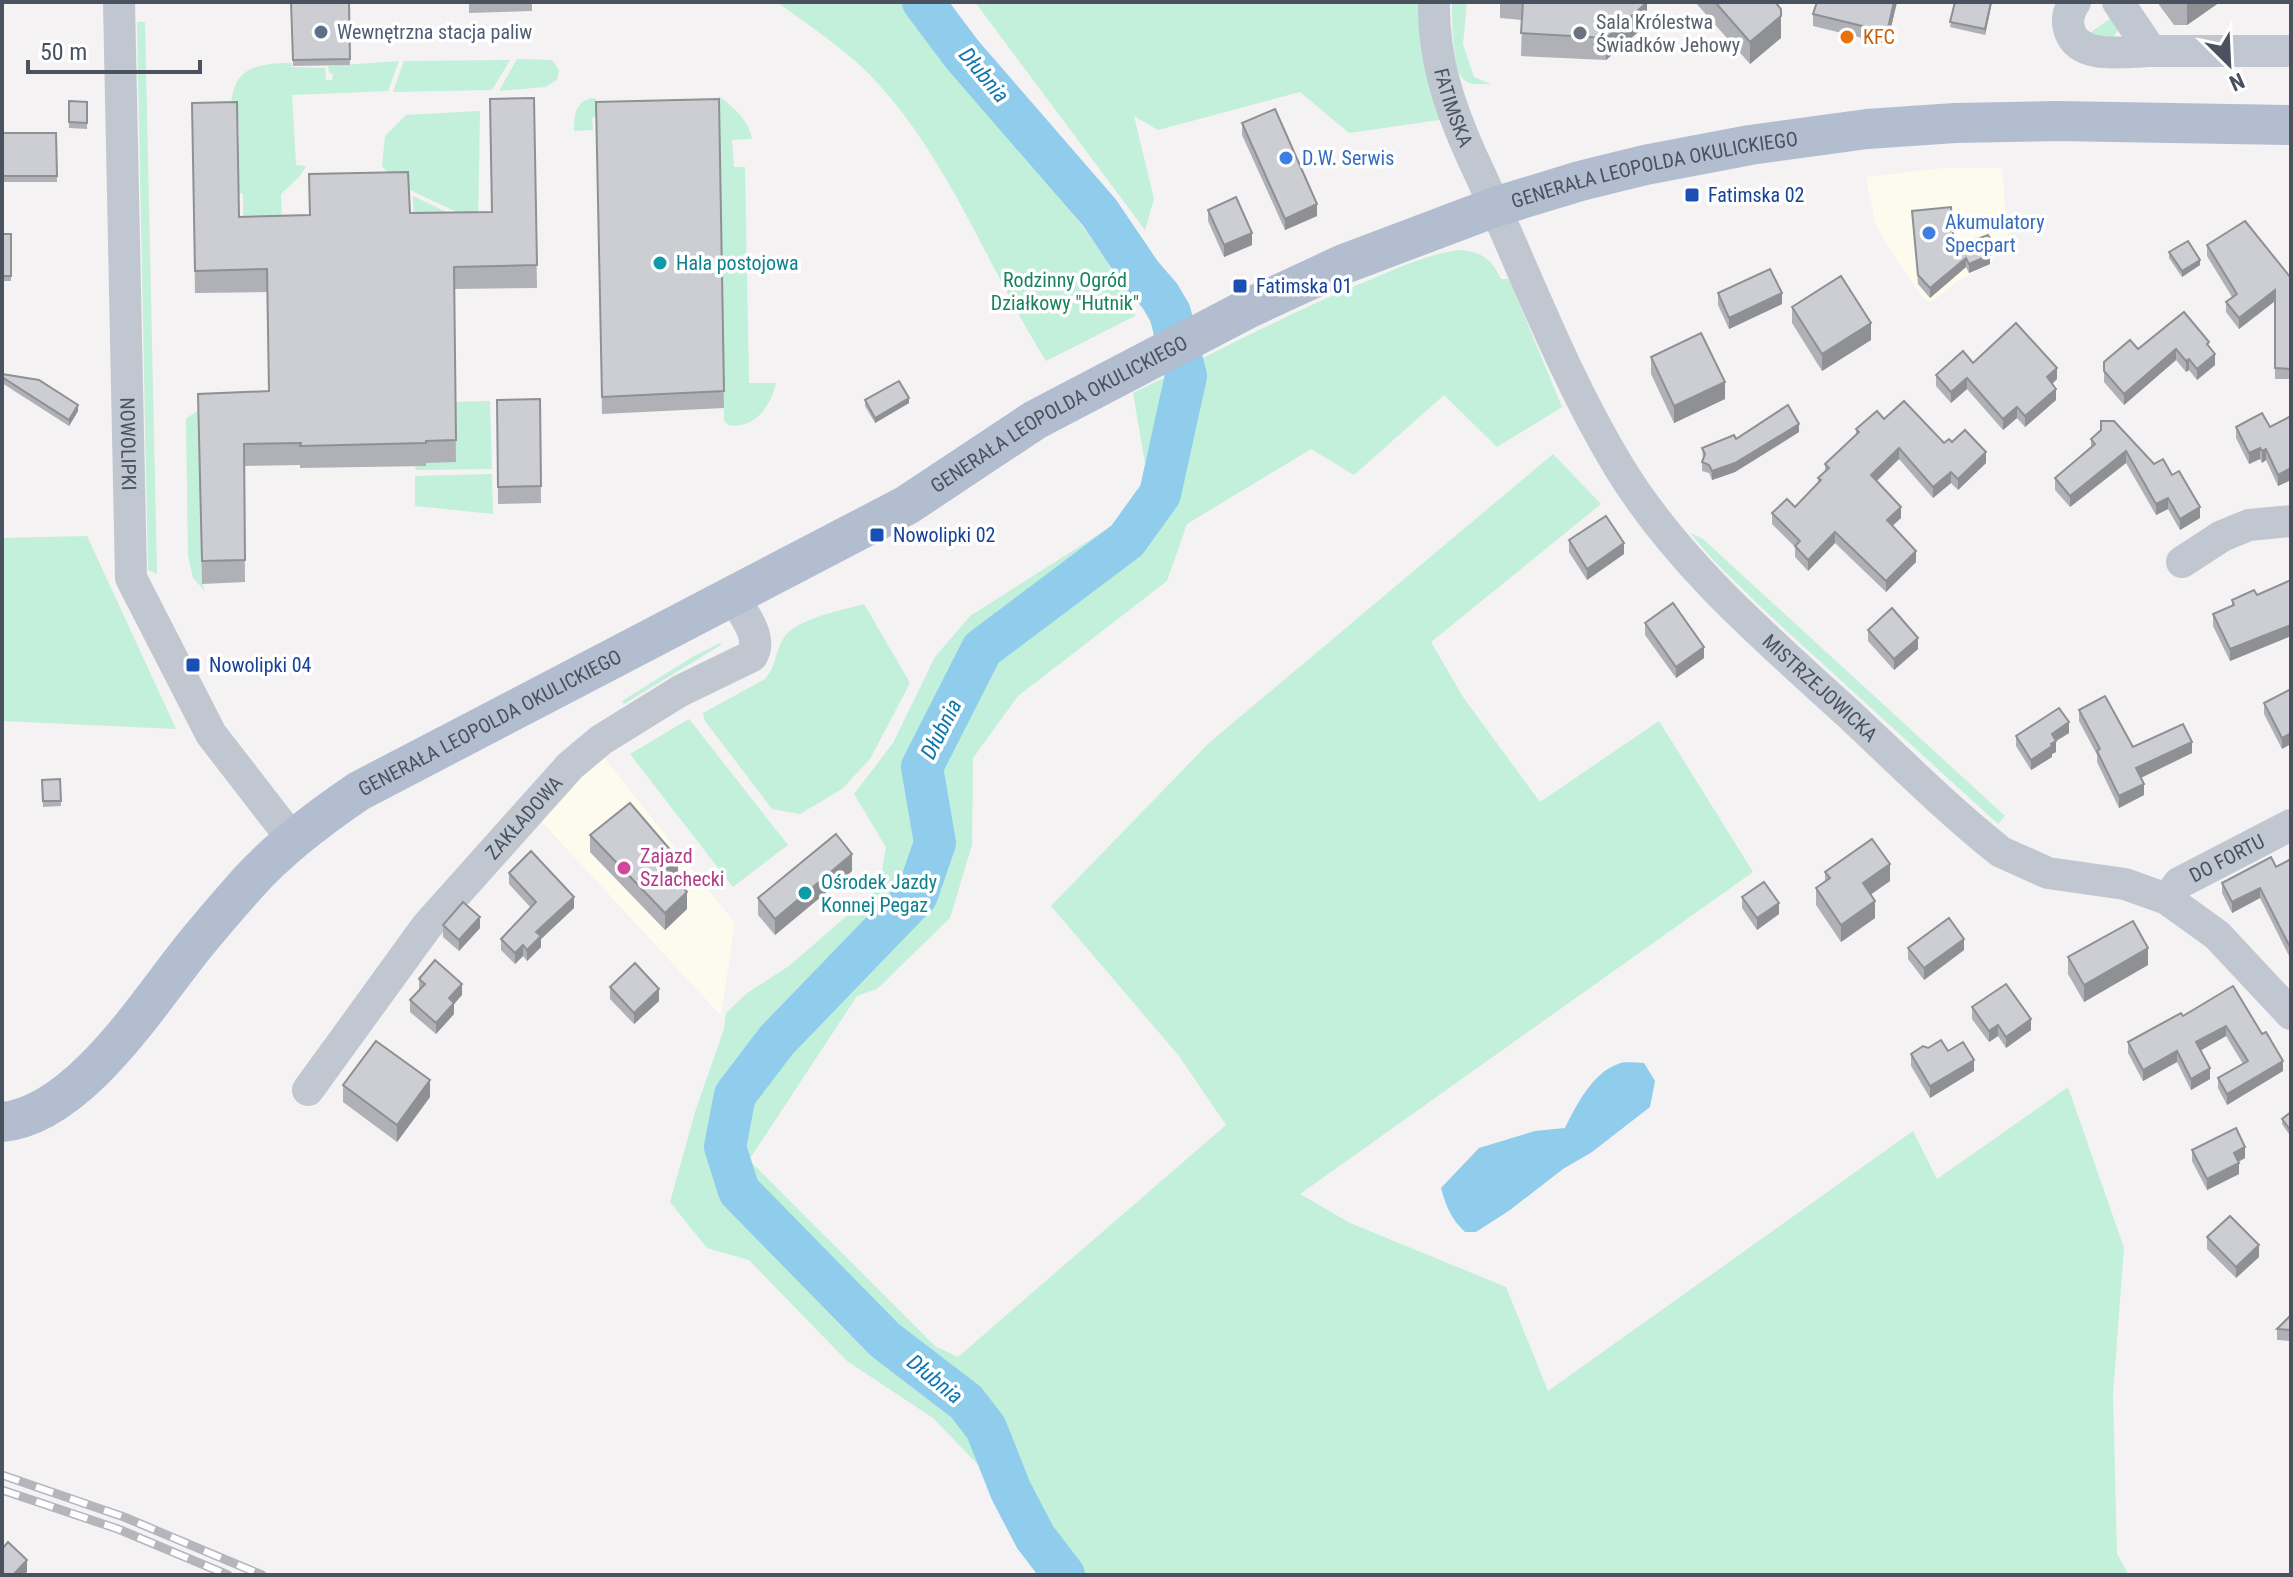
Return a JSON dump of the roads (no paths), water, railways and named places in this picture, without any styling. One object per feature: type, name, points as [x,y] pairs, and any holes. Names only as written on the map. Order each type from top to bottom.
[{"type":"main road","name":"GENERAŁA LEOPOLDA OKULICKIEGO","points":[[2,1122],[14,1121],[58,1100],[104,1061],[220,914],[256,874],[331,810],[379,780],[907,505],[1035,420],[1344,264],[1495,207],[1569,184],[1645,165],[1750,145],[1867,129],[2007,121],[2291,125]]},
{"type":"street","name":"NOWOLIPKI","points":[[119,2],[131,578],[211,734],[293,840]]},
{"type":"street","name":"FATIMSKA","points":[[1434,2],[1436,46],[1444,87],[1457,124],[1495,207]]},
{"type":"street","points":[[2075,2],[2069,12],[2068,25],[2072,37],[2080,46],[2092,51],[2291,51]]},
{"type":"street","points":[[2118,2],[2151,51]]},
{"type":"street","name":"MISTRZEJOWICKA","points":[[1495,207],[1566,366],[1610,451],[1662,528],[1706,579],[1770,642],[2001,852],[2048,873],[2125,884],[2167,899],[2217,935],[2291,1014]]},
{"type":"street","points":[[2182,562],[2222,536],[2249,525],[2291,521]]},
{"type":"street","name":"ZAKŁADOWA","points":[[308,1090],[427,926],[561,774],[601,740],[639,716],[680,691],[752,656],[756,650],[756,638],[733,597]]},
{"type":"street","name":"DO FORTU","points":[[2167,899],[2179,883],[2291,825]]},
{"type":"water","points":[[1621,1063],[1644,1063],[1655,1081],[1650,1107],[1592,1152],[1563,1169],[1476,1232],[1465,1232],[1460,1227],[1450,1212],[1441,1188],[1479,1148],[1535,1131],[1565,1128],[1586,1091],[1600,1075]]},
{"type":"waterway","name":"Dłubnia","points":[[923,2],[962,54],[1099,212],[1141,274],[1160,296],[1170,313],[1186,376],[1160,494],[1127,540],[982,649],[922,767],[935,843],[917,895],[777,1040],[735,1095],[725,1147],[739,1191],[885,1340],[966,1402],[986,1428],[1011,1491],[1035,1537],[1064,1575]]},
{"type":"railway","points":[[2,1475],[124,1517],[262,1575]]},
{"type":"railway","points":[[2,1490],[118,1529],[228,1575]]},
{"type":"place","name":"Wewnętrzna stacja paliw","points":[[321,32]]},
{"type":"place","name":"Sala Królestwa Świadków Jehowy","points":[[1580,33]]},
{"type":"place","name":"KFC","points":[[1847,37]]},
{"type":"place","name":"D.W. Serwis","points":[[1286,158]]},
{"type":"place","name":"Fatimska 02","points":[[1692,195]]},
{"type":"place","name":"Akumulatory Specpart","points":[[1929,233]]},
{"type":"place","name":"Hala postojowa","points":[[660,263]]},
{"type":"place","name":"Fatimska 01","points":[[1240,286]]},
{"type":"place","name":"Nowolipki 02","points":[[877,535]]},
{"type":"place","name":"Nowolipki 04","points":[[193,665]]},
{"type":"place","name":"Zajazd Szlachecki","points":[[624,868]]},
{"type":"place","name":"Ośrodek Jazdy Konnej Pegaz","points":[[805,893]]},
{"type":"park label","name":"Rodzinny Ogród Działkowy \"Hutnik\"","points":[[1065,292]]}]
